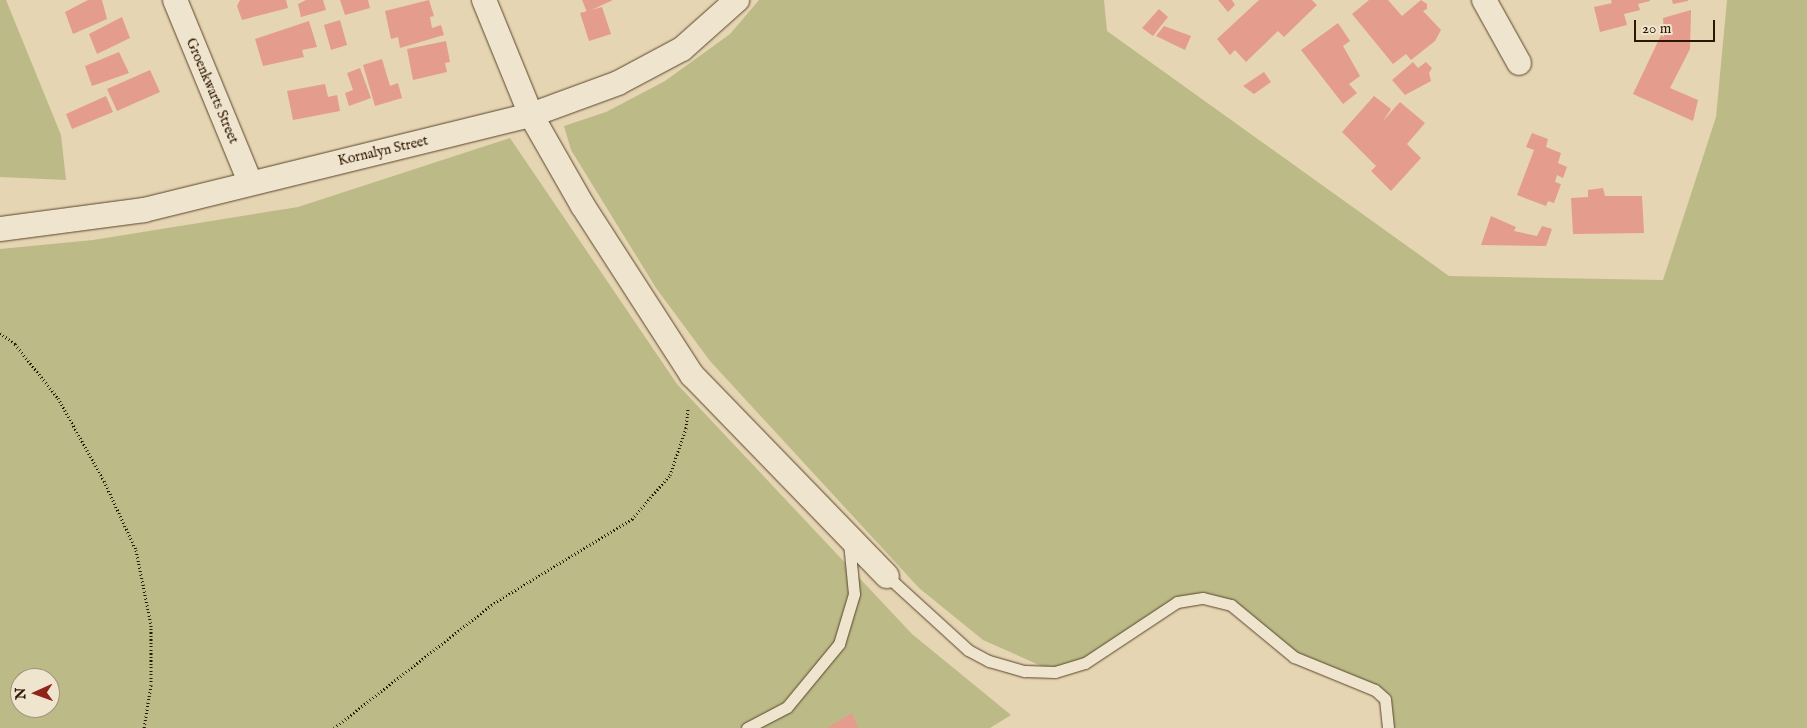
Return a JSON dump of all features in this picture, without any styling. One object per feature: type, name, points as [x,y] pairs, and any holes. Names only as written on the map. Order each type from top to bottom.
[{"type":"street","name":"Groenkwarts Street","points":[[174,0],[250,182]]},
{"type":"street","points":[[484,0],[531,115],[583,206],[692,375],[849,540],[887,576]]},
{"type":"street","name":"Kornalyn Street","points":[[0,229],[144,210],[250,182],[531,115],[618,83],[682,49],[737,0]]},
{"type":"street","points":[[1484,0],[1519,63]]},
{"type":"lane","points":[[747,728],[787,707],[839,644],[854,594],[849,540]]},
{"type":"lane","points":[[887,576],[968,650],[989,661],[1025,671],[1055,672],[1085,663],[1177,602],[1203,598],[1231,605],[1294,658],[1375,690],[1385,699],[1388,728]]},
{"type":"path","points":[[0,333],[15,344],[58,398],[104,481],[136,550],[151,625],[151,685],[144,728]]},
{"type":"path","points":[[334,728],[494,603],[632,519],[670,475],[686,428],[692,375]]},
{"type":"shaded area","points":[[0,0],[6,0],[61,135],[66,180],[0,177]]},
{"type":"shaded area","points":[[759,0],[1104,0],[1107,31],[1449,276],[1663,280],[1716,117],[1727,0],[1807,0],[1807,728],[1388,728],[1385,699],[1314,666],[1231,605],[1177,602],[1117,642],[1055,672],[983,640],[919,588],[710,361],[656,288],[571,150],[564,126],[606,112],[665,81],[730,34]]},
{"type":"shaded area","points":[[510,138],[677,384],[912,634],[1011,715],[990,728],[0,728],[0,249],[93,240],[298,207]]},
{"type":"building","points":[[88,0],[102,0],[107,19],[73,34],[65,12]]},
{"type":"building","points":[[240,0],[286,0],[288,8],[242,20],[237,6]]},
{"type":"building","points":[[306,0],[323,0],[326,10],[301,17],[298,4]]},
{"type":"building","points":[[340,0],[368,0],[370,8],[345,15]]},
{"type":"building","points":[[429,0],[434,16],[430,17],[432,28],[441,25],[444,35],[400,48],[398,37],[391,39],[385,11]]},
{"type":"building","points":[[582,0],[613,0],[587,12]]},
{"type":"building","points":[[1218,0],[1232,0],[1235,5],[1228,12]]},
{"type":"building","points":[[1259,0],[1312,0],[1317,5],[1284,37],[1278,31],[1246,62],[1235,50],[1230,55],[1217,39]]},
{"type":"building","points":[[1369,0],[1388,0],[1402,16],[1421,0],[1427,4],[1427,9],[1423,11],[1441,30],[1435,41],[1411,60],[1406,54],[1393,64],[1352,14]]},
{"type":"building","points":[[1611,0],[1650,1],[1638,4],[1640,10],[1624,14],[1627,25],[1600,32],[1594,7],[1612,3]]},
{"type":"building","points":[[1672,0],[1688,0],[1688,1],[1673,4]]},
{"type":"building","points":[[602,7],[611,34],[589,41],[580,13]]},
{"type":"building","points":[[1159,9],[1168,17],[1153,36],[1142,28]]},
{"type":"building","points":[[1691,10],[1690,49],[1670,88],[1698,100],[1693,121],[1633,94],[1661,35],[1664,37],[1663,18]]},
{"type":"building","points":[[122,17],[130,38],[97,54],[89,34]]},
{"type":"building","points":[[340,20],[347,45],[331,50],[324,25]]},
{"type":"building","points":[[309,21],[317,47],[302,50],[304,57],[263,66],[255,39]]},
{"type":"building","points":[[1338,23],[1350,41],[1343,46],[1360,76],[1349,84],[1357,93],[1343,104],[1301,50]]},
{"type":"building","points":[[1164,26],[1191,36],[1185,50],[1156,36]]},
{"type":"building","points":[[446,41],[450,62],[445,63],[447,72],[413,80],[407,49]]},
{"type":"building","points":[[119,52],[129,73],[92,86],[85,66]]},
{"type":"building","points":[[382,59],[390,86],[398,83],[402,98],[375,106],[363,65]]},
{"type":"building","points":[[1413,62],[1418,68],[1426,62],[1432,68],[1429,73],[1431,81],[1405,95],[1392,80]]},
{"type":"building","points":[[360,68],[371,98],[349,106],[345,93],[353,90],[347,73]]},
{"type":"building","points":[[150,70],[160,92],[117,111],[107,89]]},
{"type":"building","points":[[1264,72],[1271,82],[1254,94],[1243,86]]},
{"type":"building","points":[[325,84],[328,97],[337,95],[340,111],[293,120],[287,91]]},
{"type":"building","points":[[106,96],[113,112],[72,129],[66,114]]},
{"type":"building","points":[[1374,96],[1391,109],[1383,121],[1400,102],[1425,123],[1407,144],[1421,158],[1391,191],[1371,171],[1376,166],[1342,132]]},
{"type":"building","points":[[1532,133],[1548,139],[1546,147],[1561,153],[1558,163],[1567,167],[1563,178],[1557,175],[1555,182],[1561,184],[1554,203],[1548,201],[1546,206],[1517,195],[1534,150],[1526,147]]},
{"type":"building","points":[[1603,188],[1605,196],[1642,196],[1644,233],[1573,234],[1571,198],[1588,197],[1588,190]]},
{"type":"building","points":[[1491,216],[1516,227],[1514,231],[1537,236],[1542,226],[1552,229],[1546,246],[1481,245]]},
{"type":"building","points":[[852,713],[858,728],[827,728]]}]
